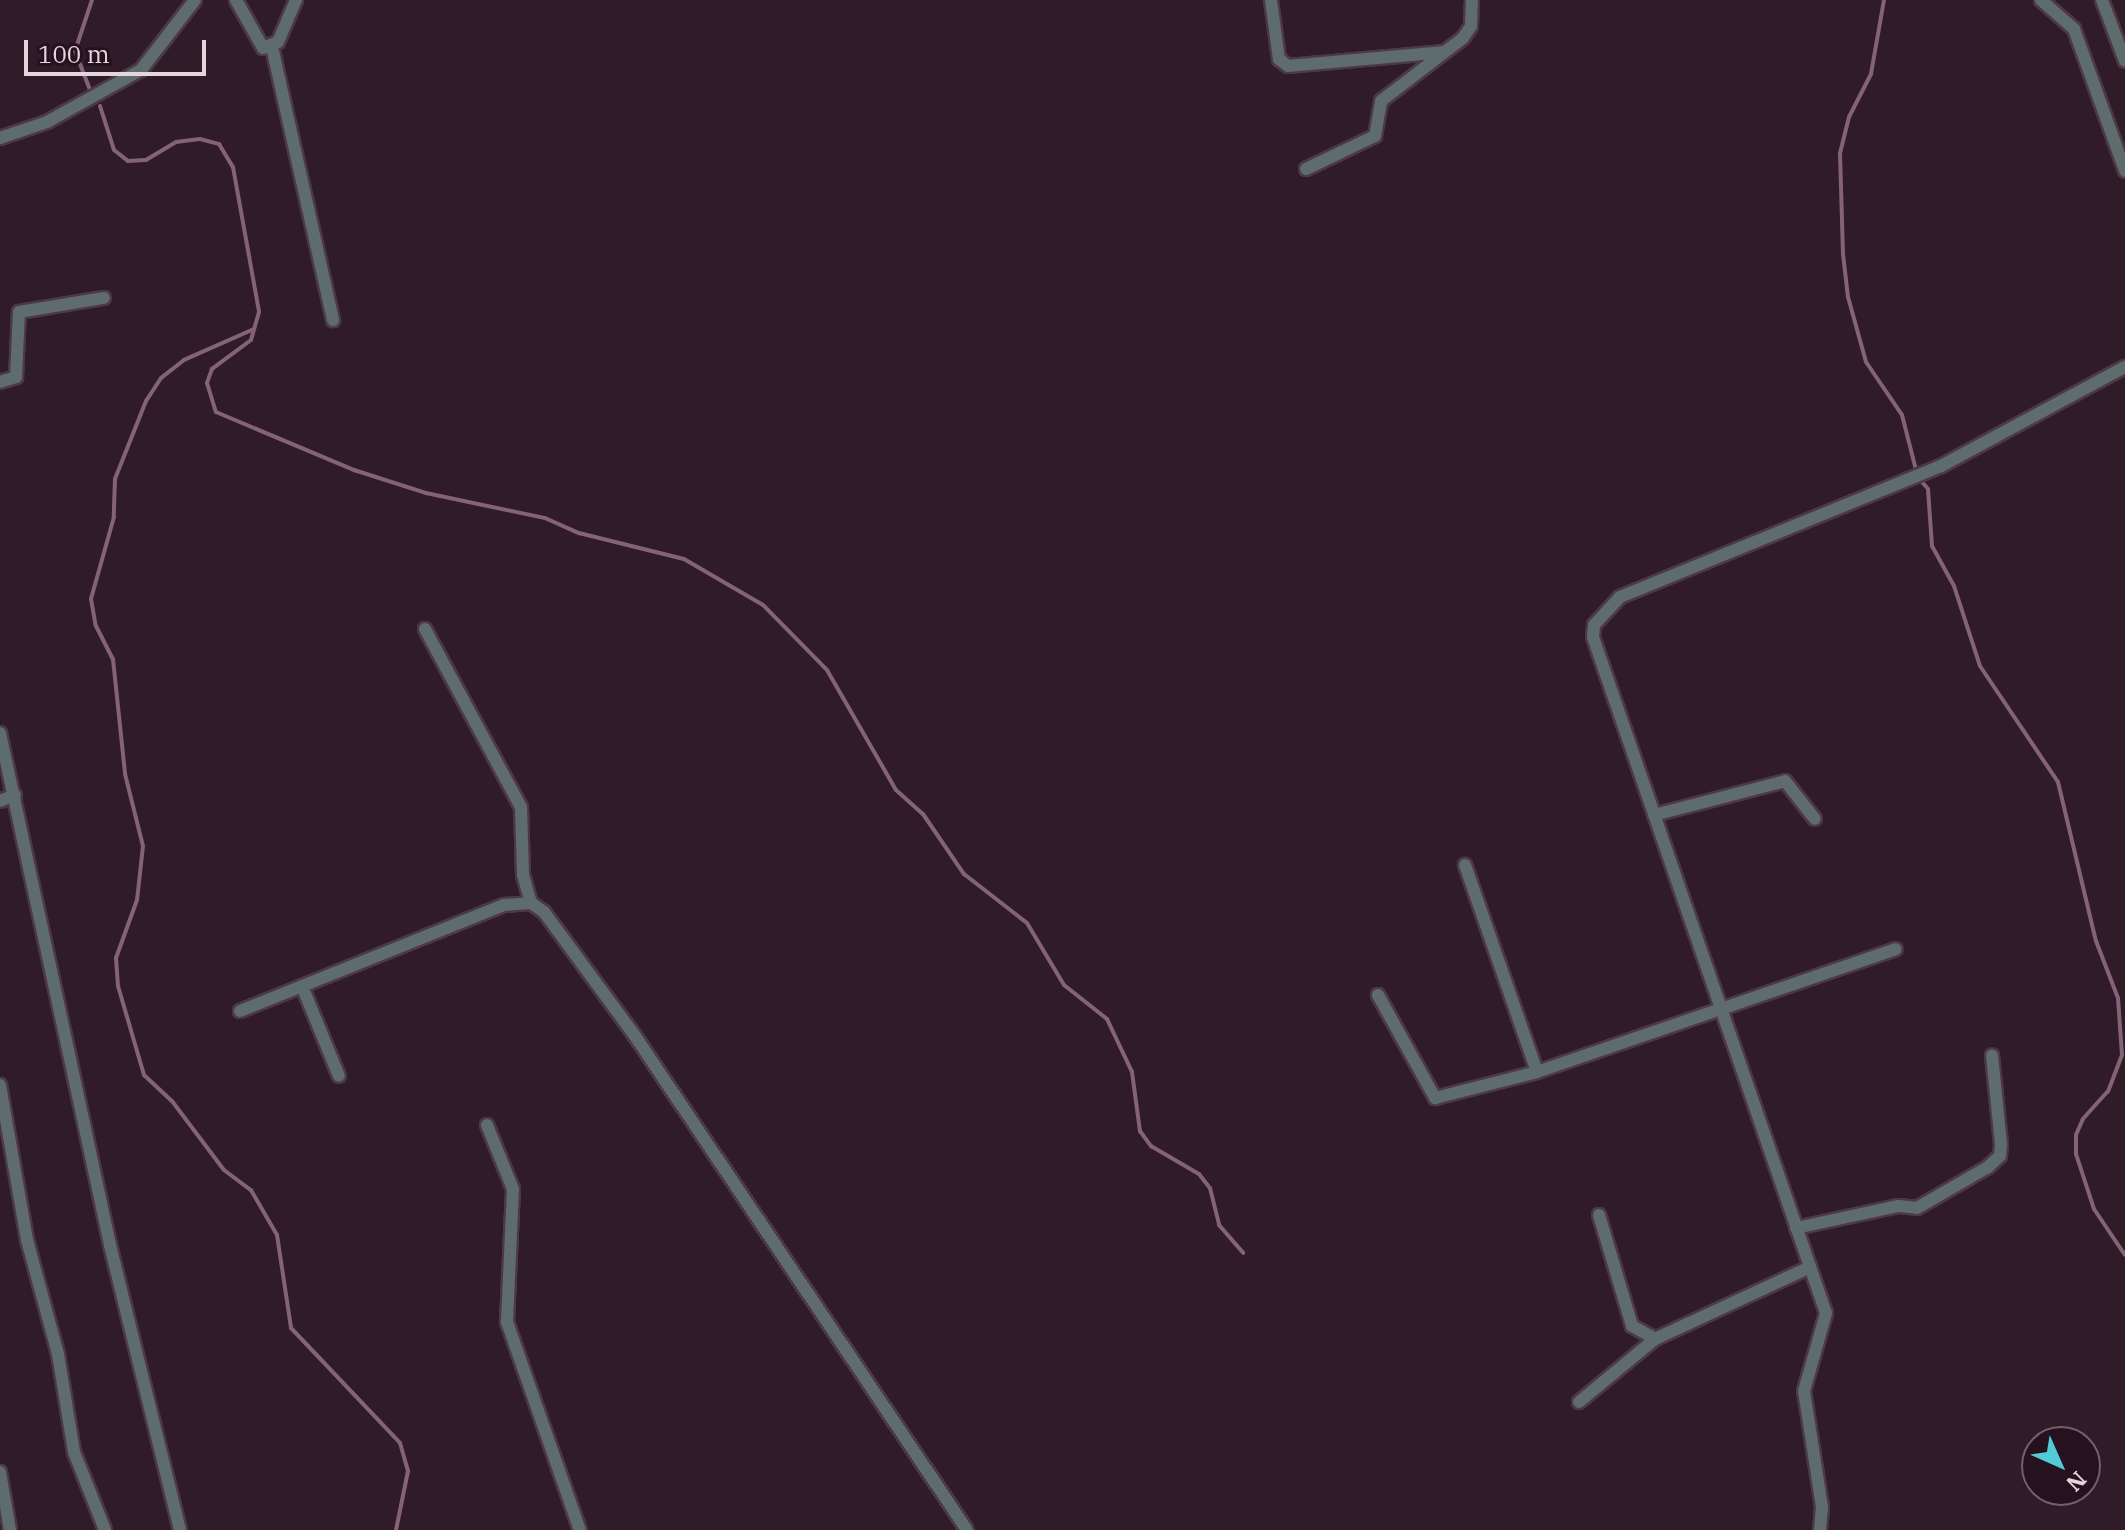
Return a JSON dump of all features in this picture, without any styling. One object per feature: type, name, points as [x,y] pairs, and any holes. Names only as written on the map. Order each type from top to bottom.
[{"type":"street","points":[[236,0],[255,41],[272,47]]},
{"type":"street","points":[[296,0],[272,47],[333,320]]},
{"type":"street","points":[[1271,0],[1279,59],[1288,66],[1447,52]]},
{"type":"street","points":[[1306,169],[1368,142],[1378,126],[1378,110],[1386,93],[1447,52],[1471,26],[1472,0]]},
{"type":"street","points":[[2041,0],[2074,29],[2125,171]]},
{"type":"street","points":[[2102,0],[2125,61]]},
{"type":"street","points":[[0,138],[47,122],[141,70],[196,1]]},
{"type":"street","points":[[0,382],[16,377],[19,312],[104,298]]},
{"type":"street","points":[[1820,1530],[1822,1507],[1804,1391],[1826,1313],[1593,637],[1604,609],[1620,597],[1752,547],[1941,466],[2125,367]]},
{"type":"street","points":[[425,629],[521,807],[523,875],[531,903],[555,922],[602,997],[635,1036],[967,1530]]},
{"type":"street","points":[[0,733],[110,1245],[180,1530]]},
{"type":"street","points":[[1654,815],[1785,781],[1815,819]]},
{"type":"street","points":[[0,801],[15,795]]},
{"type":"street","points":[[1465,865],[1537,1072]]},
{"type":"street","points":[[240,1011],[504,905],[531,903]]},
{"type":"street","points":[[1378,995],[1435,1098],[1537,1072],[1896,949]]},
{"type":"street","points":[[302,986],[339,1076]]},
{"type":"street","points":[[1796,1228],[1899,1206],[1917,1208],[1988,1167],[2000,1156],[2001,1144],[1992,1055]]},
{"type":"street","points":[[0,1085],[27,1240],[58,1354],[74,1452],[105,1530]]},
{"type":"street","points":[[487,1125],[513,1189],[505,1312],[580,1530]]},
{"type":"street","points":[[1599,1215],[1632,1326],[1655,1339]]},
{"type":"street","points":[[1579,1402],[1655,1339],[1810,1267]]},
{"type":"street","points":[[0,1472],[10,1530]]},
{"type":"waterway","points":[[90,90],[75,51],[92,0]]},
{"type":"waterway","points":[[1884,0],[1871,74],[1849,117],[1840,153],[1843,254],[1848,297],[1866,362],[1902,415],[1916,470]]},
{"type":"waterway","points":[[100,106],[114,150],[128,161],[146,160],[176,142],[200,139],[219,144],[233,167],[259,312],[251,340],[212,369],[207,383],[216,412],[354,470],[426,493],[545,518],[579,533],[684,559],[763,605],[827,670],[896,790],[923,814],[964,874],[1027,923],[1064,985],[1107,1019],[1132,1072],[1140,1131],[1151,1146],[1199,1174],[1210,1188],[1219,1225],[1243,1253]]},
{"type":"waterway","points":[[254,329],[184,360],[161,378],[146,401],[115,479],[114,517],[91,599],[96,626],[113,659],[125,774],[143,846],[137,900],[116,958],[118,986],[144,1075],[172,1101],[224,1170],[251,1190],[277,1235],[291,1328],[400,1443],[408,1471],[396,1530]]},
{"type":"waterway","points":[[1922,482],[1928,489],[1932,546],[1954,586],[1980,666],[2058,782],[2096,941],[2118,998],[2122,1055],[2108,1091],[2083,1119],[2076,1135],[2076,1154],[2094,1209],[2125,1255]]}]
